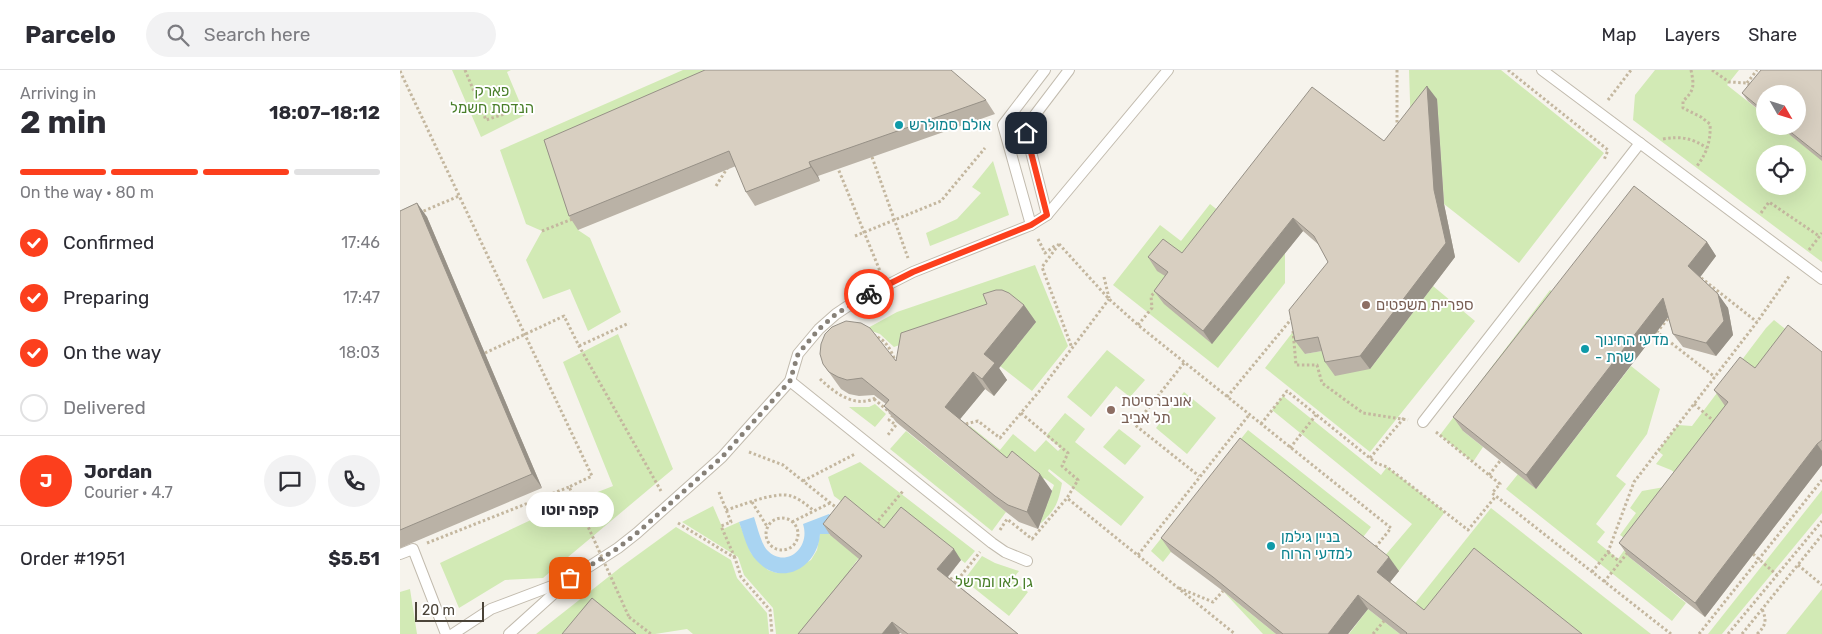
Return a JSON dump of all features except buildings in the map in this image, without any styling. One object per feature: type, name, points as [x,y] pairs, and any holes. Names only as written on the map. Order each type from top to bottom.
[{"type":"lane","points":[[1031,225],[1003,125],[1045,70]]},
{"type":"lane","points":[[1047,215],[1025,128],[1069,70]]},
{"type":"lane","points":[[509,634],[570,578],[618,548],[722,457],[790,381],[798,354],[819,329],[842,310],[913,272],[1031,225],[1047,215],[1168,70]]},
{"type":"lane","points":[[1542,70],[1822,279]]},
{"type":"lane","points":[[1423,422],[1640,143]]},
{"type":"lane","points":[[790,381],[992,543],[1005,552],[1027,561]]},
{"type":"lane","points":[[400,554],[413,549],[446,634]]},
{"type":"lane","points":[[453,634],[491,609],[570,578]]},
{"type":"path","points":[[465,70],[486,120],[510,112]]},
{"type":"path","points":[[1397,70],[1397,130]]},
{"type":"path","points":[[1508,70],[1608,150],[1600,164]]},
{"type":"path","points":[[1599,113],[1630,70]]},
{"type":"path","points":[[1688,179],[1707,148],[1710,137],[1710,124],[1683,108],[1683,101],[1694,87],[1691,70]]},
{"type":"path","points":[[1712,70],[1729,82],[1747,83],[1756,89]]},
{"type":"path","points":[[1747,83],[1757,70]]},
{"type":"path","points":[[400,71],[592,476],[569,487],[413,549]]},
{"type":"path","points":[[1640,143],[1681,137],[1695,140],[1707,148]]},
{"type":"path","points":[[855,236],[941,202],[985,148]]},
{"type":"path","points":[[872,157],[913,272]]},
{"type":"path","points":[[716,186],[730,164]]},
{"type":"path","points":[[836,165],[887,285]]},
{"type":"path","points":[[416,214],[459,196]]},
{"type":"path","points":[[1751,226],[1769,202],[1819,236]]},
{"type":"path","points":[[542,231],[577,217]]},
{"type":"path","points":[[1031,225],[1046,253],[1059,244]]},
{"type":"path","points":[[1592,572],[1608,552],[1634,482],[1757,322],[1822,232]]},
{"type":"path","points":[[1059,244],[1109,299],[1138,325],[1391,528],[1374,549]]},
{"type":"path","points":[[1059,244],[1042,267],[1072,348]]},
{"type":"path","points":[[961,425],[978,421],[1000,438],[1109,299],[1104,277]]},
{"type":"path","points":[[1695,284],[1700,277],[1757,322]]},
{"type":"path","points":[[1138,325],[1152,308],[1151,296],[1162,284]]},
{"type":"path","points":[[1673,312],[1657,332],[1715,377]]},
{"type":"path","points":[[1227,397],[1296,314]]},
{"type":"path","points":[[485,353],[564,316],[668,505]]},
{"type":"path","points":[[579,346],[629,323]]},
{"type":"path","points":[[1293,331],[1296,365],[1317,365],[1322,383],[1363,413],[1423,422],[1500,484],[1492,493],[1671,634]]},
{"type":"path","points":[[871,334],[886,342],[892,352],[895,369]]},
{"type":"path","points":[[1184,363],[1135,425],[1199,476]]},
{"type":"path","points":[[820,379],[833,391],[851,400],[862,402],[883,394]]},
{"type":"path","points":[[1260,424],[1286,391],[1376,463],[1388,467],[1468,530],[1496,496]]},
{"type":"path","points":[[874,399],[893,415],[889,420],[896,426],[887,436]]},
{"type":"path","points":[[1694,404],[1722,428]]},
{"type":"path","points":[[1370,458],[1408,412]]},
{"type":"path","points":[[998,532],[1008,520],[1032,539],[1067,498],[1078,480],[1062,466],[1068,453],[1021,413]]},
{"type":"path","points":[[1138,555],[1249,415]]},
{"type":"path","points":[[1290,448],[1316,415]]},
{"type":"path","points":[[749,452],[783,465],[841,511]]},
{"type":"path","points":[[802,481],[855,454]]},
{"type":"path","points":[[1489,475],[1500,461]]},
{"type":"path","points":[[1699,634],[1822,480]]},
{"type":"path","points":[[569,487],[629,617],[651,634]]},
{"type":"path","points":[[884,528],[877,522],[903,490]]},
{"type":"path","points":[[719,492],[731,522],[721,526],[741,577],[770,610],[772,634]]},
{"type":"path","points":[[726,510],[779,494],[803,501],[814,511]]},
{"type":"path","points":[[1067,498],[1235,634]]},
{"type":"path","points":[[752,502],[768,529]]},
{"type":"path","points":[[792,522],[830,503]]},
{"type":"path","points":[[788,519],[792,522],[796,526],[798,537],[796,542],[789,549],[779,550],[770,545],[767,536],[769,526],[776,520],[788,519]]},
{"type":"path","points":[[1728,634],[1822,521]]},
{"type":"path","points":[[678,523],[735,558]]},
{"type":"path","points":[[1742,634],[1822,535]]},
{"type":"path","points":[[1604,582],[1632,546]]},
{"type":"path","points":[[946,574],[956,582],[981,551]]},
{"type":"path","points":[[1608,552],[1620,562]]},
{"type":"path","points":[[1754,554],[1777,575]]},
{"type":"path","points":[[1798,565],[1822,585]]},
{"type":"path","points":[[1175,586],[1213,602],[1223,591]]},
{"type":"path","points":[[1757,634],[1765,624],[1766,618],[1762,609]]},
{"type":"path","points":[[1373,634],[1384,621]]},
{"type":"green space","name":"פארק הנדסת חשמל","points":[[452,70],[511,70],[507,72],[525,115],[481,137]]},
{"type":"green space","points":[[683,70],[747,70],[578,230],[590,238],[621,312],[588,331],[570,289],[543,299],[526,260],[542,231],[526,224],[500,150]]},
{"type":"green space","points":[[1409,70],[1501,70],[1604,153],[1519,263],[1444,204],[1437,100],[1411,132]]},
{"type":"green space","points":[[1655,70],[1739,70],[1727,85],[1756,108],[1756,135],[1790,135],[1803,145],[1756,145],[1756,195],[1806,195],[1806,147],[1822,160],[1822,262],[1633,120],[1635,95]]},
{"type":"green space","points":[[993,161],[1009,215],[930,246],[926,233],[957,219],[981,193],[972,187]]},
{"type":"green space","points":[[1210,204],[1229,219],[1192,267],[1158,270],[1178,286],[1285,253],[1285,283],[1218,368],[1113,285],[1160,225],[1181,241]]},
{"type":"green space","points":[[1035,265],[1068,346],[1032,391],[1000,366],[1036,322],[995,311],[894,347],[880,334],[866,329],[897,312]]},
{"type":"green space","points":[[1433,286],[1475,321],[1370,452],[1265,368],[1299,324],[1305,354],[1327,350],[1370,369]]},
{"type":"green space","points":[[1550,290],[1564,301],[1463,431],[1483,447],[1473,462],[1440,435]]},
{"type":"green space","points":[[1774,320],[1798,339],[1686,481],[1671,470],[1656,464],[1663,455],[1658,451],[1678,425],[1692,426]]},
{"type":"green space","points":[[618,334],[673,469],[543,578],[505,580],[459,608],[440,563],[550,511],[613,486],[563,362]]},
{"type":"green space","points":[[1107,350],[1145,380],[1130,397],[1116,386],[1091,417],[1067,397]]},
{"type":"green space","points":[[1631,366],[1660,389],[1647,434],[1616,476],[1626,484],[1596,524],[1605,532],[1597,542],[1618,559],[1630,542],[1620,535],[1636,513],[1630,508],[1642,491],[1687,483],[1629,557],[1686,603],[1672,621],[1506,489],[1518,474],[1536,489]]},
{"type":"green space","points":[[1184,392],[1216,418],[1187,454],[1156,428]]},
{"type":"green space","points":[[1283,396],[1381,475],[1387,467],[1445,512],[1398,572],[1383,558],[1412,524],[1272,410]]},
{"type":"green space","points":[[875,404],[886,414],[875,427],[849,407],[869,407]]},
{"type":"green space","points":[[1065,413],[1085,429],[1075,442],[1144,497],[1121,526],[1049,469],[1048,471],[1062,483],[1056,506],[1040,524],[1054,485],[1044,478],[1041,482],[1019,474],[966,431],[970,426],[1000,450],[1013,434],[1035,452],[1046,440],[1058,451],[1061,448],[1046,436]]},
{"type":"green space","points":[[1119,429],[1141,446],[1125,465],[1103,447]]},
{"type":"green space","points":[[1248,430],[1371,527],[1360,541],[1249,453],[1163,562],[1151,551]]},
{"type":"green space","points":[[906,431],[1006,512],[992,531],[890,449]]},
{"type":"green space","points":[[860,462],[975,551],[965,563],[909,518],[892,539],[834,496],[828,477]]},
{"type":"green space","points":[[1822,490],[1822,513],[1722,634],[1708,634]]},
{"type":"green space","points":[[713,506],[723,529],[739,522],[751,553],[768,570],[777,573],[787,573],[811,560],[817,550],[820,534],[829,534],[859,558],[852,567],[863,576],[815,634],[776,634],[773,608],[744,575],[738,557],[682,522]]},
{"type":"green space","points":[[1491,508],[1651,634],[1574,634],[1434,624],[1412,607]]},
{"type":"green space","points":[[676,527],[731,560],[737,578],[767,613],[769,634],[693,634],[687,629],[655,634],[536,634],[621,567]]},
{"type":"green space","name":"גן לאו ומרשל","points":[[982,556],[995,563],[1019,571],[1012,580],[1028,592],[1009,616],[964,580]]},
{"type":"green space","points":[[410,589],[417,634],[400,634],[400,592]]},
{"type":"green space","points":[[1822,589],[1822,634],[1786,634]]},
{"type":"green space","points":[[1223,591],[1276,634],[1263,634]]},
{"type":"green space","points":[[1368,609],[1400,634],[1349,634]]},
{"type":"water","points":[[829,514],[839,522],[829,534],[820,534],[818,546],[806,564],[797,570],[787,573],[777,573],[767,569],[757,561],[748,548],[739,522],[754,517],[761,539],[767,550],[774,555],[788,557],[800,548],[804,533],[803,524]]},
{"type":"way so far","points":[[570,578],[618,548],[637,533],[722,457],[790,381],[798,354],[819,329],[836,314],[869,294]]},
{"type":"place","name":"אולם סמולרש","points":[[899,125]]},
{"type":"place","name":"ספריית משפטים","points":[[1366,305]]},
{"type":"place","name":"מדעי החינוך - שרת","points":[[1585,349]]},
{"type":"place","name":"אוניברסיטת תל אביב","points":[[1111,410]]},
{"type":"place","name":"בניין גילמן למדעי הרוח","points":[[1271,546]]},
{"type":"place","name":"קפה יוטו","points":[[570,578]]},
{"type":"route","points":[[869,294],[913,272],[1031,225],[1047,215],[1026,133]]}]
